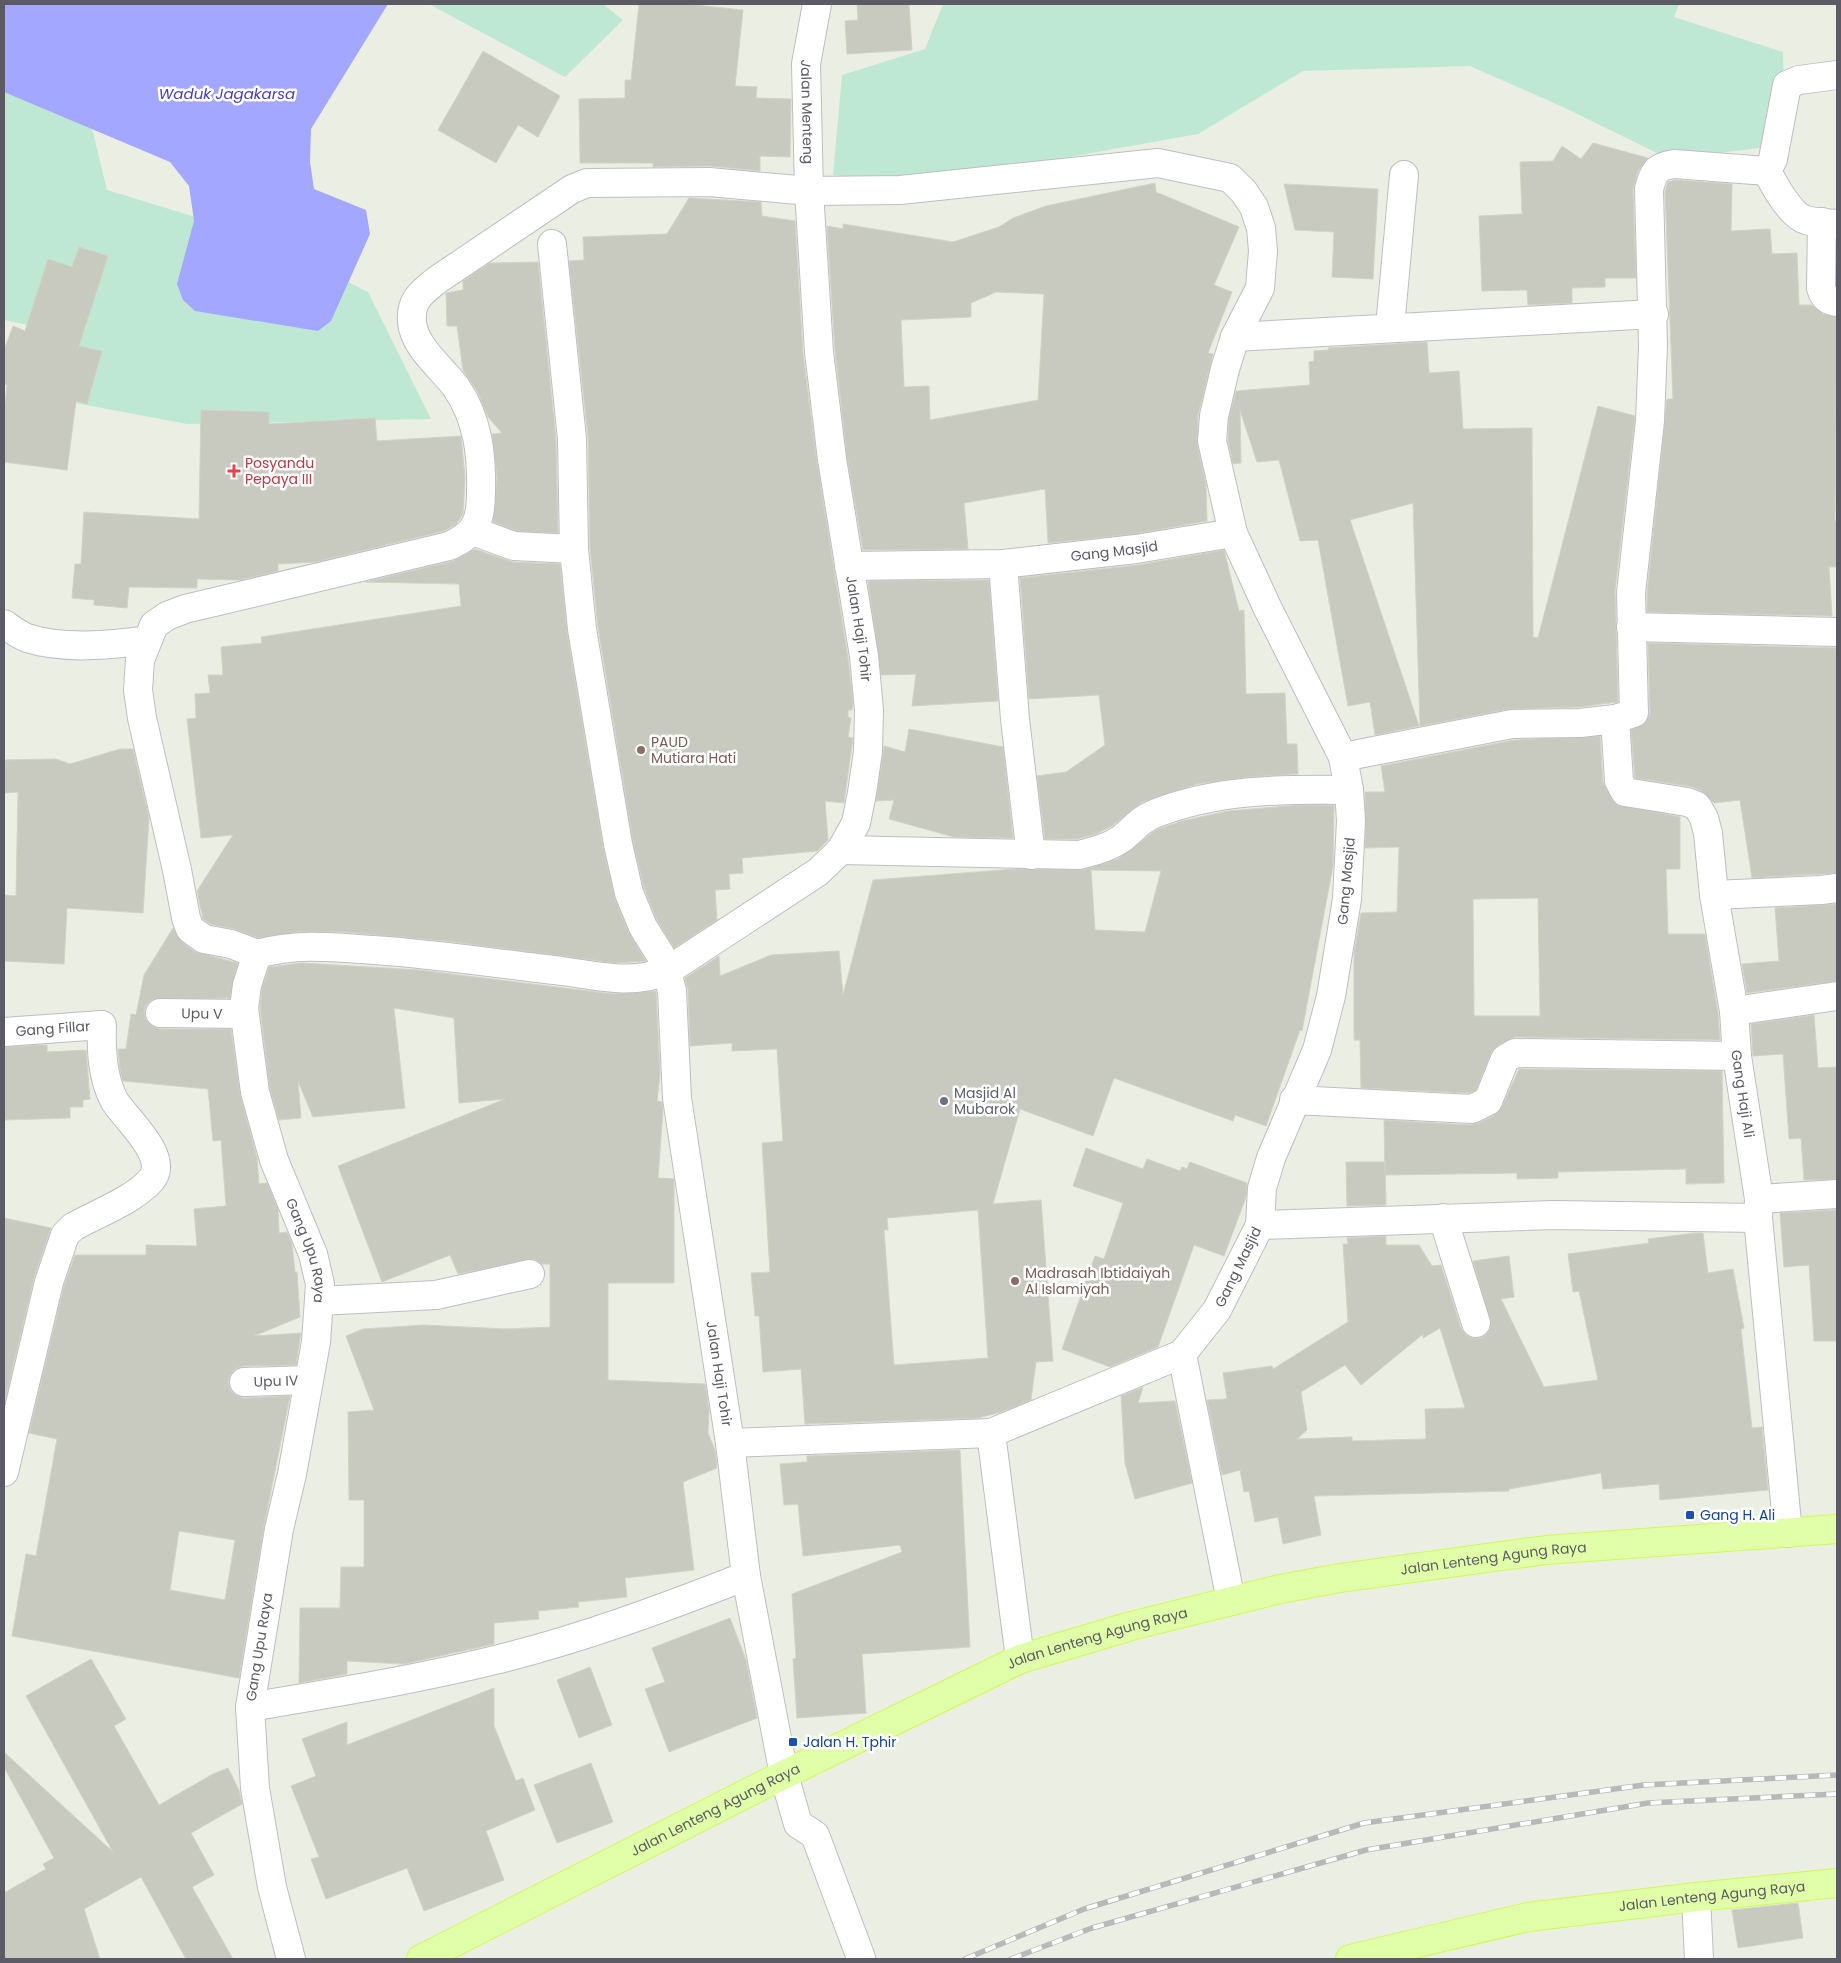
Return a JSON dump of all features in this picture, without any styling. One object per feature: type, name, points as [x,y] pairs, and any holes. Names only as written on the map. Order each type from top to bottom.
[{"type":"main road","name":"Jalan Lenteng Agung Raya","points":[[421,1959],[784,1775],[1020,1659],[1131,1626],[1231,1601],[1340,1578],[1546,1550],[1837,1529]]},
{"type":"main road","name":"Jalan Lenteng Agung Raya","points":[[1350,1959],[1528,1917],[1696,1897],[1837,1883]]},
{"type":"street","name":"Jalan Menteng","points":[[809,190],[806,64],[817,4]]},
{"type":"street","points":[[1767,172],[1773,159],[1786,85],[1799,80],[1837,75]]},
{"type":"street","points":[[666,971],[636,980],[508,965],[444,955],[322,946],[280,947],[257,954],[231,944],[196,935],[190,929],[142,718],[138,690],[140,660],[154,625],[168,616],[185,609],[449,546],[464,539],[473,531],[479,516],[481,494],[480,447],[476,428],[456,388],[417,340],[412,324],[412,309],[417,295],[474,253],[513,230],[572,189],[587,183],[709,182],[809,190],[900,190],[1158,163],[1230,178],[1244,192],[1254,208],[1261,228],[1263,252],[1260,288],[1234,337],[1214,416],[1212,441],[1233,533]]},
{"type":"street","points":[[1343,757],[1512,724],[1580,723],[1615,719],[1634,714],[1631,627],[1632,593],[1650,421],[1654,314],[1648,189],[1653,174],[1661,166],[1674,164],[1767,172]]},
{"type":"street","points":[[1767,172],[1793,211],[1805,220],[1830,223],[1821,288],[1823,295],[1829,301],[1837,302]]},
{"type":"street","points":[[1390,327],[1404,175]]},
{"type":"street","name":"Jalan Haji Tohir","points":[[666,971],[787,894],[818,872],[841,850],[856,823],[868,752],[870,710],[864,656],[832,459],[819,352],[809,190]]},
{"type":"street","name":"Jalan Haji Tohir","points":[[552,244],[572,439],[574,549],[582,628],[618,844],[629,893],[643,927],[660,954],[672,991],[677,1098],[730,1444],[746,1576],[784,1775],[798,1824],[815,1835],[861,1958]]},
{"type":"street","points":[[1234,337],[1654,314]]},
{"type":"street","points":[[473,531],[514,546],[574,549]]},
{"type":"street","name":"Gang Masjid","points":[[850,566],[1003,564],[1136,549],[1233,533],[1268,609],[1343,757],[1349,790],[1351,821],[1347,899],[1331,996],[1317,1050],[1294,1100],[1271,1158],[1264,1181],[1260,1225],[1217,1310],[1182,1354]]},
{"type":"street","points":[[1003,564],[1014,719],[1030,855]]},
{"type":"street","points":[[4,624],[27,638],[56,642],[102,646],[148,640]]},
{"type":"street","points":[[1631,627],[1837,632]]},
{"type":"street","name":"Gang Haji Ali","points":[[1615,719],[1619,781],[1625,792],[1687,802],[1697,806],[1704,818],[1708,833],[1714,895],[1734,1012],[1737,1056],[1758,1208],[1788,1533]]},
{"type":"street","points":[[841,850],[1078,855],[1104,848],[1122,838],[1137,823],[1153,814],[1214,797],[1240,792],[1349,790]]},
{"type":"street","points":[[1714,895],[1837,888]]},
{"type":"street","name":"Gang Upu Raya","points":[[257,954],[246,985],[244,1014],[255,1092],[283,1184],[318,1270],[319,1300],[316,1342],[279,1529],[250,1707],[258,1808],[272,1887],[291,1959]]},
{"type":"street","points":[[1734,1012],[1837,996]]},
{"type":"street","name":"Upu V","points":[[160,1013],[244,1014]]},
{"type":"street","name":"Gang Fillar","points":[[4,1032],[102,1025],[101,1046],[104,1070],[114,1099],[155,1156],[156,1170],[152,1179],[140,1190],[73,1227],[65,1235],[48,1282],[4,1472]]},
{"type":"street","points":[[1294,1100],[1472,1109],[1488,1101],[1505,1059],[1515,1053],[1737,1056]]},
{"type":"street","points":[[1260,1225],[1758,1208],[1837,1194]]},
{"type":"street","points":[[1443,1218],[1476,1322]]},
{"type":"street","points":[[319,1300],[436,1295],[530,1274]]},
{"type":"street","points":[[730,1444],[991,1433],[1182,1354],[1231,1601]]},
{"type":"street","name":"Upu IV","points":[[244,1382],[309,1380]]},
{"type":"street","points":[[991,1433],[1020,1659]]},
{"type":"street","points":[[250,1707],[394,1682],[495,1660],[601,1629],[746,1576]]},
{"type":"street","points":[[1696,1897],[1700,1959]]},
{"type":"green space","points":[[4,4],[85,99],[107,190],[258,236],[368,292],[431,419],[187,424],[75,403],[72,334],[4,320]]},
{"type":"green space","points":[[429,4],[603,4],[623,20],[565,77]]},
{"type":"green space","points":[[943,4],[1679,4],[1674,17],[1783,52],[1785,145],[1669,159],[1563,107],[1470,66],[1303,71],[1198,134],[919,184],[833,175],[842,75],[925,49]]},
{"type":"water","name":"Waduk Jagakarsa","points":[[4,4],[388,4],[311,129],[310,162],[314,189],[366,210],[370,234],[331,321],[318,331],[195,311],[183,300],[177,284],[194,221],[189,186],[170,162],[4,92]]},
{"type":"building","points":[[639,4],[686,4],[743,10],[735,86],[757,87],[756,98],[791,99],[790,157],[760,156],[760,171],[709,166],[653,167],[653,163],[580,163],[579,99],[625,98],[625,80],[631,80]]},
{"type":"building","points":[[857,4],[909,4],[912,50],[847,54],[845,21],[858,20]]},
{"type":"building","points":[[483,51],[560,96],[538,137],[518,125],[496,163],[438,130]]},
{"type":"building","points":[[1593,143],[1648,158],[1638,171],[1633,189],[1636,278],[1605,278],[1605,287],[1572,288],[1572,303],[1528,305],[1527,290],[1482,291],[1479,216],[1522,214],[1520,162],[1553,161],[1562,146],[1581,159]]},
{"type":"building","points":[[1675,180],[1732,184],[1731,231],[1770,229],[1772,254],[1797,253],[1799,305],[1812,305],[1823,314],[1837,317],[1835,521],[1837,521],[1837,567],[1829,567],[1832,616],[1647,612],[1647,594],[1667,399],[1673,399],[1665,191],[1668,182]]},
{"type":"building","points":[[1155,183],[1156,192],[1239,227],[1214,285],[1232,292],[1208,353],[1213,354],[1198,415],[1197,444],[1206,485],[1207,521],[1134,534],[1048,543],[1045,489],[964,503],[968,549],[863,550],[847,457],[835,351],[827,226],[843,229],[843,224],[953,242],[999,227],[1013,218],[1046,206]],"holes":[[[996,292],[1044,294],[1038,400],[930,420],[929,386],[904,387],[901,320],[971,317],[971,303]]]},
{"type":"building","points":[[1284,184],[1378,189],[1373,279],[1332,277],[1334,232],[1295,230]]},
{"type":"building","points":[[689,198],[761,202],[762,216],[795,221],[803,354],[817,462],[848,658],[853,703],[852,710],[848,710],[848,717],[851,718],[848,737],[853,738],[844,803],[825,801],[828,840],[817,851],[742,858],[743,873],[729,874],[730,889],[715,890],[717,920],[674,948],[657,920],[644,888],[633,841],[598,627],[590,548],[588,437],[569,261],[584,260],[583,237],[667,234]]},
{"type":"building","points":[[79,247],[108,256],[79,346],[102,351],[87,404],[76,401],[67,470],[4,462],[4,413],[7,385],[4,384],[4,350],[13,326],[25,331],[48,259],[72,267]]},
{"type":"building","points":[[538,262],[556,440],[558,533],[517,531],[493,522],[497,478],[492,434],[502,433],[488,417],[477,391],[463,370],[457,326],[447,326],[446,293],[463,290],[463,281],[490,263]]},
{"type":"building","points":[[1427,342],[1429,373],[1459,371],[1463,429],[1532,428],[1533,637],[1538,638],[1598,406],[1635,416],[1615,591],[1618,702],[1579,707],[1509,709],[1420,726],[1413,503],[1350,520],[1419,726],[1375,735],[1370,702],[1348,706],[1318,540],[1300,541],[1279,460],[1257,462],[1240,410],[1241,463],[1233,464],[1228,440],[1229,418],[1236,391],[1310,385],[1309,362],[1314,361],[1314,351],[1329,350],[1328,348]]},
{"type":"building","points":[[201,410],[269,412],[269,424],[375,418],[377,441],[461,436],[465,478],[463,514],[456,524],[444,531],[315,562],[278,564],[278,571],[240,580],[197,579],[197,588],[129,587],[127,608],[94,605],[94,600],[72,598],[75,564],[81,564],[84,512],[199,519]]},
{"type":"building","points":[[475,549],[513,562],[560,564],[567,632],[603,847],[615,899],[629,933],[646,961],[616,963],[446,941],[344,932],[299,932],[258,938],[234,929],[210,924],[203,919],[197,891],[233,835],[201,838],[187,719],[196,718],[195,694],[210,693],[208,675],[223,675],[221,647],[262,643],[261,637],[461,606],[459,584],[365,582],[453,561]]},
{"type":"building","points":[[1224,550],[1239,611],[1244,610],[1246,694],[1285,693],[1287,744],[1297,744],[1298,774],[1248,777],[1197,784],[1142,802],[1112,826],[1096,834],[1077,839],[1045,839],[1037,776],[1066,772],[1105,745],[1099,695],[1029,699],[1020,578],[1138,565]]},
{"type":"building","points":[[989,580],[998,701],[912,706],[916,674],[881,675],[868,581]]},
{"type":"building","points":[[1648,643],[1837,648],[1837,873],[1752,878],[1740,800],[1714,803],[1703,792],[1693,787],[1635,778],[1631,730],[1646,722],[1650,713]]},
{"type":"building","points":[[909,729],[1003,747],[1013,838],[954,837],[889,819],[894,800],[876,801],[884,746],[905,752]]},
{"type":"building","points":[[1600,736],[1603,782],[1616,804],[1680,817],[1680,869],[1666,869],[1668,934],[1705,934],[1718,1013],[1720,1040],[1515,1037],[1497,1046],[1491,1053],[1476,1090],[1469,1093],[1361,1088],[1360,1040],[1354,1040],[1354,953],[1361,913],[1397,912],[1399,847],[1365,848],[1365,792],[1385,792],[1381,766],[1514,740]],"holes":[[[1538,898],[1540,1016],[1474,1016],[1473,899]]]},
{"type":"building","points":[[120,749],[133,749],[149,818],[143,913],[67,908],[64,964],[4,961],[4,895],[16,896],[18,792],[4,793],[4,760],[56,759],[70,764]]},
{"type":"building","points":[[1300,805],[1334,805],[1333,866],[1302,1031],[1300,1030],[1266,1126],[1235,1115],[1233,1121],[1114,1078],[1093,1136],[1020,1109],[993,1204],[1041,1200],[1053,1361],[1036,1362],[1031,1400],[1001,1412],[978,1418],[805,1424],[801,1369],[763,1372],[759,1316],[755,1316],[751,1273],[770,1272],[762,1143],[783,1141],[777,1049],[732,1051],[732,1043],[690,1046],[688,990],[685,978],[719,956],[720,976],[771,955],[839,951],[843,995],[873,880],[1015,869],[1083,870],[1118,859],[1156,830],[1182,821],[1228,811]],"holes":[[[1091,870],[1161,871],[1145,932],[1095,930]],[[978,1210],[988,1358],[894,1365],[884,1230],[888,1230],[887,1218]]]},
{"type":"building","points":[[1837,904],[1837,981],[1747,993],[1742,964],[1779,961],[1775,908]]},
{"type":"building","points":[[173,928],[181,941],[195,952],[238,963],[230,998],[153,999],[146,1005],[144,1013],[146,1020],[152,1026],[160,1029],[231,1029],[240,1094],[257,1158],[259,1184],[267,1183],[278,1209],[279,1233],[287,1232],[292,1244],[295,1272],[297,1272],[300,1317],[254,1336],[301,1333],[296,1365],[243,1366],[235,1369],[230,1375],[228,1382],[231,1391],[237,1396],[244,1398],[290,1396],[264,1526],[239,1678],[12,1636],[26,1554],[36,1556],[57,1439],[29,1433],[64,1286],[75,1255],[146,1255],[146,1245],[197,1246],[194,1209],[226,1206],[221,1140],[213,1141],[208,1089],[123,1081],[118,1049],[126,1049],[131,1014],[136,1015],[144,975]],"holes":[[[179,1531],[235,1540],[225,1600],[170,1590]]]},
{"type":"building","points":[[302,963],[419,970],[613,994],[656,991],[660,1074],[657,1101],[662,1102],[663,1110],[658,1178],[674,1179],[674,1283],[608,1283],[608,1380],[705,1384],[709,1410],[708,1433],[715,1450],[717,1468],[683,1482],[694,1570],[625,1578],[627,1597],[578,1602],[579,1607],[538,1611],[539,1619],[494,1623],[494,1644],[404,1664],[347,1661],[347,1674],[299,1683],[300,1608],[340,1608],[341,1567],[364,1567],[364,1500],[349,1500],[348,1412],[374,1410],[346,1336],[363,1329],[424,1325],[507,1329],[550,1327],[550,1264],[542,1264],[534,1259],[458,1274],[450,1255],[382,1282],[338,1166],[505,1099],[459,1103],[454,1018],[394,1008],[405,1108],[313,1117],[298,1081],[301,1118],[279,1120],[270,1089],[260,1008],[262,988],[269,967]]},
{"type":"building","points":[[1814,1015],[1818,1068],[1837,1067],[1837,1179],[1804,1180],[1801,1138],[1789,1139],[1783,1054],[1753,1056],[1751,1024]]},
{"type":"building","points":[[47,1045],[47,1052],[86,1050],[90,1099],[83,1100],[83,1107],[70,1107],[70,1118],[4,1120],[4,1047]]},
{"type":"building","points":[[1519,1069],[1722,1071],[1724,1183],[1686,1184],[1686,1169],[1558,1172],[1558,1178],[1517,1179],[1517,1173],[1385,1175],[1384,1120],[1471,1125],[1479,1123],[1495,1115],[1502,1107]]},
{"type":"building","points":[[1086,1148],[1143,1169],[1147,1159],[1180,1171],[1182,1167],[1187,1169],[1190,1162],[1247,1183],[1246,1197],[1224,1256],[1194,1245],[1158,1347],[1110,1367],[1062,1349],[1095,1256],[1104,1259],[1123,1203],[1073,1186]]},
{"type":"building","points":[[1346,1162],[1385,1162],[1386,1205],[1347,1206]]},
{"type":"building","points":[[1837,1210],[1837,1341],[1814,1341],[1809,1265],[1784,1267],[1780,1213]]},
{"type":"building","points":[[4,1218],[51,1228],[34,1278],[4,1405]]},
{"type":"building","points":[[1703,1233],[1708,1273],[1733,1269],[1744,1328],[1741,1329],[1752,1428],[1762,1427],[1768,1490],[1660,1500],[1659,1484],[1603,1489],[1601,1473],[1509,1489],[1509,1491],[1314,1496],[1321,1535],[1283,1544],[1278,1517],[1255,1522],[1249,1491],[1244,1492],[1240,1470],[1222,1475],[1207,1400],[1227,1399],[1223,1373],[1272,1366],[1273,1369],[1348,1322],[1343,1244],[1348,1244],[1347,1238],[1386,1236],[1386,1245],[1419,1245],[1432,1266],[1441,1265],[1461,1328],[1466,1335],[1473,1338],[1481,1338],[1487,1334],[1491,1326],[1473,1261],[1509,1256],[1514,1297],[1501,1299],[1544,1387],[1598,1380],[1579,1291],[1573,1292],[1568,1254],[1649,1243],[1648,1239]],"holes":[[[1440,1328],[1465,1408],[1425,1409],[1426,1439],[1352,1441],[1352,1437],[1297,1439],[1307,1430],[1301,1392],[1345,1365],[1361,1385],[1423,1334],[1423,1338]]]},
{"type":"building","points":[[1143,1387],[1138,1403],[1175,1401],[1192,1483],[1135,1499],[1125,1463],[1121,1396]]},
{"type":"building","points":[[960,1450],[970,1647],[862,1654],[866,1713],[797,1718],[793,1659],[796,1658],[792,1594],[902,1552],[900,1545],[803,1556],[798,1504],[784,1505],[780,1464],[807,1462],[807,1456]]},
{"type":"building","points":[[730,1618],[746,1660],[757,1718],[669,1752],[645,1689],[665,1682],[652,1648]]},
{"type":"building","points":[[91,1659],[126,1719],[114,1726],[159,1805],[213,1774],[228,1768],[239,1790],[242,1804],[191,1833],[214,1875],[192,1887],[233,1959],[186,1959],[141,1877],[84,1909],[100,1959],[4,1959],[4,1893],[46,1869],[43,1864],[54,1858],[4,1767],[4,1752],[113,1852],[26,1696]]},
{"type":"building","points":[[590,1667],[612,1725],[579,1738],[557,1680]]},
{"type":"building","points":[[494,1688],[494,1726],[516,1781],[523,1778],[535,1810],[486,1831],[504,1880],[424,1911],[407,1868],[326,1899],[311,1859],[319,1857],[291,1786],[316,1776],[302,1739],[347,1722],[347,1745]]},
{"type":"building","points":[[591,1763],[613,1822],[557,1843],[534,1785]]},
{"type":"building","points":[[1798,1903],[1803,1938],[1738,1948],[1732,1910]]},
{"type":"railway","points":[[965,1959],[1084,1909],[1364,1823],[1644,1785],[1837,1775]]},
{"type":"railway","points":[[1011,1959],[1092,1928],[1366,1850],[1648,1803],[1837,1794]]},
{"type":"place","name":"Posyandu Pepaya III","points":[[234,471]]},
{"type":"place","name":"PAUD Mutiara Hati","points":[[641,750]]},
{"type":"place","name":"Masjid Al Mubarok","points":[[944,1101]]},
{"type":"place","name":"Madrasah Ibtidaiyah Al Islamiyah","points":[[1015,1281]]},
{"type":"place","name":"Gang H. Ali","points":[[1690,1515]]},
{"type":"place","name":"Jalan H. Tphir","points":[[793,1742]]}]
